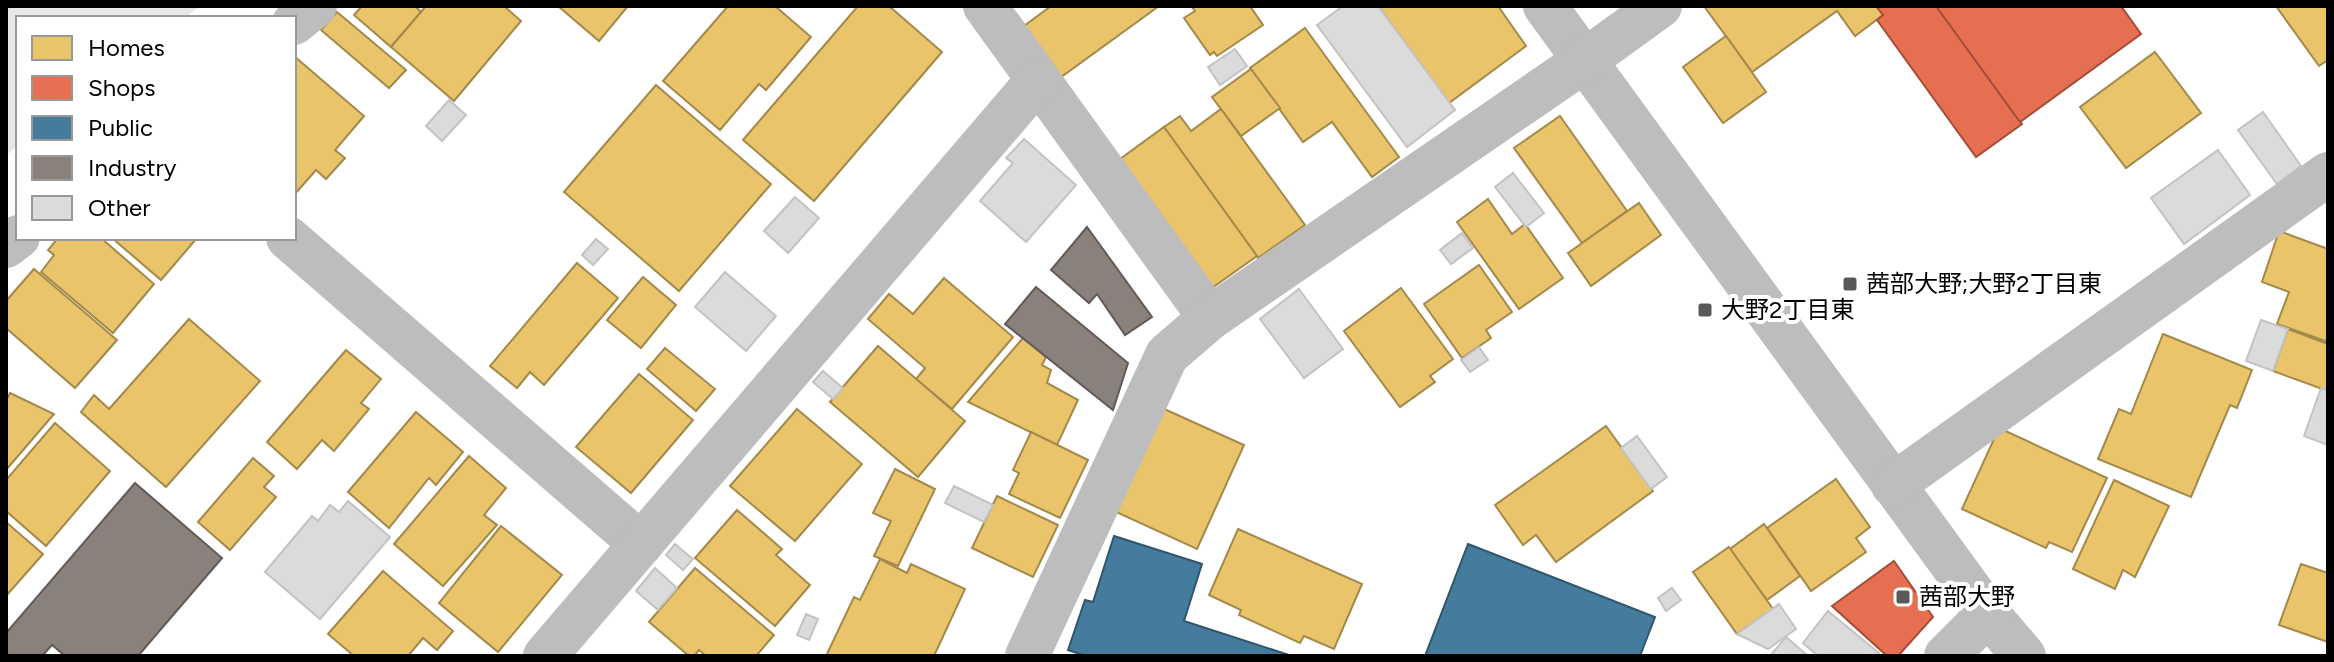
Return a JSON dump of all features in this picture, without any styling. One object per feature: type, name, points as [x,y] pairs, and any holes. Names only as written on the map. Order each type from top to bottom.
[{"type":"street","points":[[296,21],[315,6]]},
{"type":"street","points":[[985,6],[1210,318]]},
{"type":"street","points":[[1545,6],[1988,614],[2024,656]]},
{"type":"street","points":[[1027,656],[1167,355],[1210,318],[1660,6]]},
{"type":"street","points":[[545,656],[1037,81]]},
{"type":"street","points":[[1893,485],[2328,174]]},
{"type":"street","points":[[290,240],[641,544]]},
{"type":"street","points":[[1946,656],[1988,614]]},
{"type":"shaded area","points":[[6,6],[200,6],[187,16],[16,16],[16,148],[6,155]]},
{"type":"building: Homes","points":[[362,6],[415,6],[421,12],[391,47],[354,15]]},
{"type":"building: Homes","points":[[426,6],[504,6],[521,21],[454,101],[391,47]]},
{"type":"building: Homes","points":[[558,6],[628,6],[599,41]]},
{"type":"building: Homes","points":[[728,6],[775,6],[811,37],[766,90],[759,84],[720,130],[663,81]]},
{"type":"building: Homes","points":[[858,6],[889,6],[942,52],[814,201],[743,140]]},
{"type":"building: Homes","points":[[1051,6],[1159,6],[1057,80],[1020,29]]},
{"type":"building: Homes","points":[[1191,6],[1250,6],[1263,25],[1217,56],[1214,52],[1210,55],[1184,18],[1195,11]]},
{"type":"building: Homes","points":[[1378,6],[1498,6],[1526,46],[1449,103]]},
{"type":"building: Homes","points":[[1704,6],[1876,6],[1883,15],[1855,36],[1837,11],[1752,72]]},
{"type":"building: Homes","points":[[2276,6],[2328,6],[2328,60],[2319,66]]},
{"type":"building: Homes","points":[[337,12],[406,70],[389,88],[321,30]]},
{"type":"building: Homes","points":[[1305,28],[1399,157],[1372,177],[1332,122],[1303,142],[1250,68]]},
{"type":"building: Homes","points":[[1726,36],[1766,92],[1723,123],[1683,67]]},
{"type":"building: Homes","points":[[2155,52],[2201,113],[2126,168],[2080,107]]},
{"type":"building: Homes","points":[[296,58],[364,116],[335,150],[345,158],[326,179],[316,170],[296,193]]},
{"type":"building: Homes","points":[[1251,69],[1280,108],[1241,136],[1212,97]]},
{"type":"building: Homes","points":[[656,85],[771,184],[679,291],[564,192]]},
{"type":"building: Homes","points":[[1221,109],[1305,225],[1258,258],[1164,127],[1180,116],[1191,131]]},
{"type":"building: Homes","points":[[1560,116],[1627,211],[1582,243],[1514,148]]},
{"type":"building: Homes","points":[[1164,127],[1257,256],[1209,290],[1116,162]]},
{"type":"building: Homes","points":[[1488,199],[1512,234],[1525,224],[1563,278],[1519,309],[1457,222]]},
{"type":"building: Homes","points":[[1639,203],[1661,235],[1591,286],[1568,253]]},
{"type":"building: Homes","points":[[2279,231],[2328,249],[2328,342],[2277,324],[2289,292],[2262,282]]},
{"type":"building: Homes","points":[[56,240],[103,240],[154,284],[113,333],[41,272],[54,255],[48,250]]},
{"type":"building: Homes","points":[[114,240],[195,240],[161,280]]},
{"type":"building: Homes","points":[[577,263],[618,298],[544,385],[530,372],[517,388],[490,366]]},
{"type":"building: Homes","points":[[1479,265],[1512,312],[1486,330],[1491,338],[1462,358],[1424,304]]},
{"type":"building: Homes","points":[[34,269],[117,340],[75,388],[6,328],[6,301]]},
{"type":"building: Homes","points":[[643,277],[676,305],[641,348],[607,320]]},
{"type":"building: Homes","points":[[944,278],[1013,337],[952,409],[916,379],[925,368],[868,319],[889,294],[913,314]]},
{"type":"building: Homes","points":[[1401,288],[1453,359],[1430,376],[1435,382],[1400,407],[1344,331]]},
{"type":"building: Homes","points":[[189,319],[260,381],[166,487],[81,412],[94,395],[109,409]]},
{"type":"building: Homes","points":[[2288,329],[2328,344],[2328,391],[2273,371]]},
{"type":"building: Homes","points":[[2163,334],[2252,370],[2237,408],[2230,405],[2191,497],[2098,459],[2119,409],[2131,414]]},
{"type":"building: Homes","points":[[1023,338],[1046,357],[1042,365],[1051,370],[1047,383],[1078,400],[1057,445],[968,402]]},
{"type":"building: Homes","points":[[878,346],[965,421],[918,477],[830,402]]},
{"type":"building: Homes","points":[[665,348],[715,389],[696,411],[647,369]]},
{"type":"building: Homes","points":[[346,350],[381,379],[361,403],[369,409],[334,451],[322,440],[297,469],[267,442]]},
{"type":"building: Homes","points":[[639,374],[693,420],[631,493],[576,447]]},
{"type":"building: Homes","points":[[10,393],[54,414],[6,470],[6,401]]},
{"type":"building: Homes","points":[[1162,408],[1244,445],[1197,549],[1114,511]]},
{"type":"building: Homes","points":[[797,409],[862,464],[795,541],[730,486]]},
{"type":"building: Homes","points":[[416,412],[463,452],[436,485],[429,478],[389,528],[348,492]]},
{"type":"building: Homes","points":[[55,423],[110,471],[46,546],[6,511],[6,480]]},
{"type":"building: Homes","points":[[1606,426],[1653,491],[1556,562],[1536,535],[1523,545],[1495,505]]},
{"type":"building: Homes","points":[[1999,428],[2107,478],[2072,552],[2049,542],[2046,548],[1962,509]]},
{"type":"building: Homes","points":[[1031,432],[1088,460],[1060,518],[1009,494],[1019,473],[1013,470]]},
{"type":"building: Homes","points":[[469,456],[506,488],[484,515],[497,525],[443,586],[394,544]]},
{"type":"building: Homes","points":[[253,458],[274,476],[264,487],[276,497],[230,550],[198,522]]},
{"type":"building: Homes","points":[[895,469],[935,489],[898,566],[874,556],[891,521],[873,513]]},
{"type":"building: Homes","points":[[1836,479],[1870,527],[1856,538],[1866,552],[1811,591],[1767,528]]},
{"type":"building: Homes","points":[[2114,480],[2169,506],[2135,577],[2123,570],[2115,589],[2073,569]]},
{"type":"building: Homes","points":[[997,496],[1058,525],[1033,577],[972,548]]},
{"type":"building: Homes","points":[[737,510],[782,549],[776,555],[810,585],[775,626],[695,558]]},
{"type":"building: Homes","points":[[6,522],[43,554],[6,596]]},
{"type":"building: Homes","points":[[1764,524],[1800,576],[1767,600],[1730,549]]},
{"type":"building: Homes","points":[[501,526],[562,575],[498,652],[439,603]]},
{"type":"building: Homes","points":[[1238,529],[1362,584],[1334,649],[1304,636],[1300,643],[1239,615],[1241,610],[1209,595]]},
{"type":"building: Homes","points":[[1729,547],[1773,609],[1737,634],[1693,572]]},
{"type":"building: Homes","points":[[880,559],[907,573],[911,564],[965,589],[934,656],[826,656],[854,597],[860,600]]},
{"type":"building: Homes","points":[[2301,564],[2328,573],[2328,642],[2279,625]]},
{"type":"building: Homes","points":[[695,568],[774,635],[756,656],[706,656],[699,650],[694,656],[689,656],[649,622]]},
{"type":"building: Homes","points":[[383,571],[453,631],[437,650],[423,638],[408,656],[354,656],[328,634]]},
{"type":"building: Shops","points":[[1876,6],[1936,6],[2022,124],[1976,157],[1877,20],[1883,15]]},
{"type":"building: Shops","points":[[1936,6],[2121,6],[2141,34],[2020,122]]},
{"type":"building: Shops","points":[[1894,561],[1933,617],[1898,656],[1887,656],[1832,606]]},
{"type":"building: Public","points":[[1114,536],[1202,564],[1184,621],[1292,656],[1086,656],[1068,650],[1085,600],[1093,602]]},
{"type":"building: Public","points":[[1468,544],[1655,617],[1640,656],[1425,656]]},
{"type":"building: Industry","points":[[1087,227],[1152,317],[1125,335],[1097,294],[1089,303],[1051,270]]},
{"type":"building: Industry","points":[[1036,287],[1128,363],[1113,410],[1005,324]]},
{"type":"building: Industry","points":[[135,483],[222,558],[138,656],[65,656],[52,645],[42,656],[6,656],[6,633]]},
{"type":"building: Other","points":[[1343,6],[1378,6],[1455,110],[1407,147],[1317,25]]},
{"type":"building: Other","points":[[1235,49],[1247,66],[1220,85],[1208,67]]},
{"type":"building: Other","points":[[449,100],[466,115],[442,141],[426,126]]},
{"type":"building: Other","points":[[2263,112],[2301,166],[2277,184],[2238,130]]},
{"type":"building: Other","points":[[1024,139],[1076,185],[1026,242],[980,201],[1013,163],[1006,158]]},
{"type":"building: Other","points":[[2218,150],[2250,195],[2184,244],[2151,198]]},
{"type":"building: Other","points":[[1513,173],[1544,213],[1526,227],[1495,187]]},
{"type":"building: Other","points":[[795,197],[819,218],[788,253],[764,231]]},
{"type":"building: Other","points":[[1462,233],[1473,248],[1451,264],[1440,250]]},
{"type":"building: Other","points":[[596,239],[608,249],[593,265],[582,255]]},
{"type":"building: Other","points":[[725,272],[776,316],[746,351],[695,307]]},
{"type":"building: Other","points":[[1299,289],[1343,349],[1304,378],[1260,319]]},
{"type":"building: Other","points":[[2261,320],[2288,329],[2273,371],[2246,361]]},
{"type":"building: Other","points":[[1479,347],[1488,360],[1470,372],[1461,360]]},
{"type":"building: Other","points":[[823,371],[843,388],[833,399],[813,382]]},
{"type":"building: Other","points":[[2321,388],[2328,391],[2328,445],[2304,436]]},
{"type":"building: Other","points":[[1637,436],[1667,477],[1651,489],[1621,448]]},
{"type":"building: Other","points":[[954,486],[993,505],[984,522],[945,503]]},
{"type":"building: Other","points":[[348,501],[390,537],[320,619],[265,572],[312,516],[318,521],[330,505],[339,512]]},
{"type":"building: Other","points":[[675,544],[693,559],[683,570],[666,555]]},
{"type":"building: Other","points":[[655,568],[677,588],[658,610],[636,591]]},
{"type":"building: Other","points":[[1672,588],[1681,600],[1666,611],[1658,598]]},
{"type":"building: Other","points":[[1779,604],[1796,629],[1768,649],[1737,634]]},
{"type":"building: Other","points":[[1828,611],[1879,653],[1876,656],[1818,656],[1803,643]]},
{"type":"building: Other","points":[[806,614],[818,619],[809,640],[797,635]]},
{"type":"building: Other","points":[[1786,637],[1808,656],[1770,656]]},
{"type":"place","name":"茜部大野;大野2丁目東","points":[[1850,284]]},
{"type":"place","name":"大野2丁目東","points":[[1705,310]]},
{"type":"place","name":"茜部大野","points":[[1903,597]]}]
